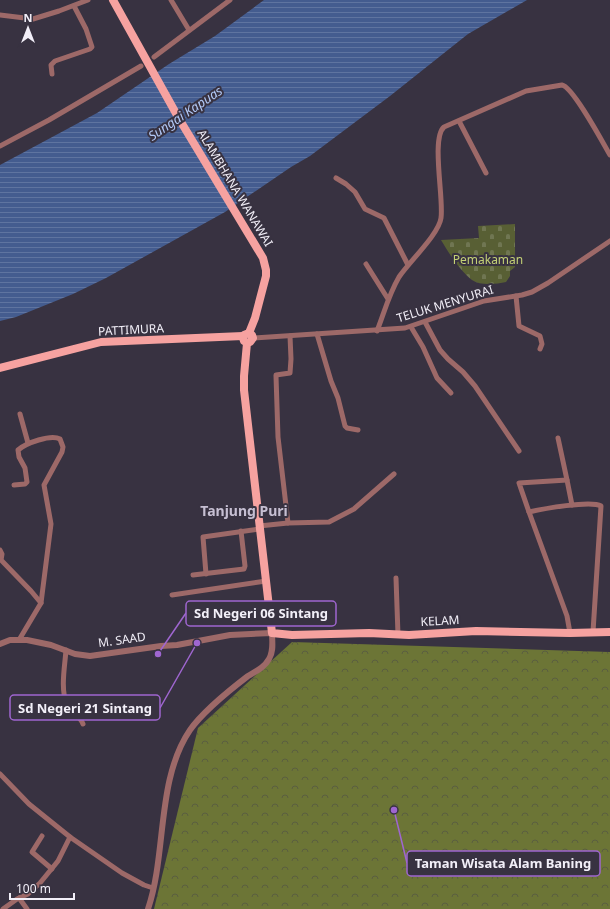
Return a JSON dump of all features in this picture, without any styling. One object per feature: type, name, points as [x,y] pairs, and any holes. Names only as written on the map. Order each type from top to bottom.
[{"type":"main road","name":"ALAMBHANA WANAWAI","points":[[113,0],[178,117],[255,245],[265,265],[266,276],[248,338],[244,390],[272,632]]},
{"type":"main road","name":"PATTIMURA","points":[[0,368],[101,342],[248,338]]},
{"type":"main road","name":"KELAM","points":[[272,632],[292,635],[369,633],[398,634],[476,631],[570,633],[610,632]]},
{"type":"street","points":[[0,15],[32,19],[88,0]]},
{"type":"street","points":[[171,0],[189,30]]},
{"type":"street","points":[[154,57],[230,0]]},
{"type":"street","points":[[52,74],[51,65],[55,61],[92,47],[86,29],[74,6]]},
{"type":"street","points":[[0,146],[49,120],[141,66]]},
{"type":"street","points":[[377,331],[388,299],[398,279],[432,236],[440,223],[442,209],[438,145],[440,132],[444,127],[459,122],[526,91],[564,85],[569,89],[591,122],[610,155]]},
{"type":"street","points":[[459,122],[486,173]]},
{"type":"street","points":[[336,178],[355,192],[365,209],[384,218],[408,265]]},
{"type":"street","name":"TELUK MENYURAI","points":[[248,338],[377,331],[411,327],[459,308],[484,301],[532,292],[548,283],[610,241]]},
{"type":"street","points":[[366,264],[388,299]]},
{"type":"street","points":[[516,296],[519,326],[540,336],[542,344],[540,349]]},
{"type":"street","points":[[425,322],[440,350],[475,386],[519,451]]},
{"type":"street","points":[[411,327],[423,347],[437,378],[451,393]]},
{"type":"street","points":[[317,334],[331,381],[338,398],[345,426],[347,428],[358,430]]},
{"type":"street","points":[[288,523],[278,437],[276,375],[290,373],[290,336]]},
{"type":"street","points":[[20,414],[28,443]]},
{"type":"street","points":[[14,485],[26,483],[25,468],[18,452],[20,448],[28,443],[58,438],[61,440],[63,447],[62,452],[44,485],[51,526],[41,603],[19,640]]},
{"type":"street","points":[[558,438],[572,505]]},
{"type":"street","points":[[206,574],[202,537],[288,523],[324,524],[341,517],[354,509],[394,474]]},
{"type":"street","points":[[567,480],[519,483],[566,616],[570,633]]},
{"type":"street","points":[[529,512],[572,505],[599,505],[601,509],[593,632]]},
{"type":"street","points":[[193,575],[244,569],[245,566],[241,531]]},
{"type":"street","points":[[0,550],[2,554],[1,561],[41,603]]},
{"type":"street","points":[[396,578],[398,634]]},
{"type":"street","points":[[172,595],[266,581]]},
{"type":"street","name":"M. SAAD","points":[[0,644],[10,640],[34,641],[75,654],[90,656],[177,645],[235,635],[272,632]]},
{"type":"street","name":"ALAMBHANA WANAWAI","points":[[148,909],[156,872],[169,786],[181,746],[196,722],[248,676],[264,667],[270,658],[272,650],[272,632]]},
{"type":"street","points":[[66,650],[64,696],[71,710],[83,724]]},
{"type":"street","points":[[0,774],[29,804],[70,837],[122,873],[144,885],[153,888]]},
{"type":"street","points":[[42,836],[32,852],[52,869]]},
{"type":"street","points":[[3,909],[34,889],[58,861],[70,837]]},
{"type":"street","points":[[19,898],[27,909]]},
{"type":"green space","name":"Pemakaman","points":[[515,224],[515,267],[510,271],[510,276],[506,282],[484,284],[472,280],[459,267],[441,240],[479,238],[478,226]]},
{"type":"green space","points":[[292,642],[610,652],[610,909],[154,909],[198,728]]},
{"type":"water","name":"Sungai Kapuas","points":[[264,0],[527,0],[468,34],[390,96],[310,156],[291,167],[225,212],[106,278],[73,294],[16,317],[0,321],[0,165],[97,113],[169,64],[215,36]]},
{"type":"place","name":"Sd Negeri 21 Sintang","points":[[197,643]]},
{"type":"place","name":"Sd Negeri 06 Sintang","points":[[158,654]]},
{"type":"place","name":"Taman Wisata Alam Baning","points":[[394,810]]},
{"type":"district","name":"Tanjung Puri","points":[[244,511]]}]
